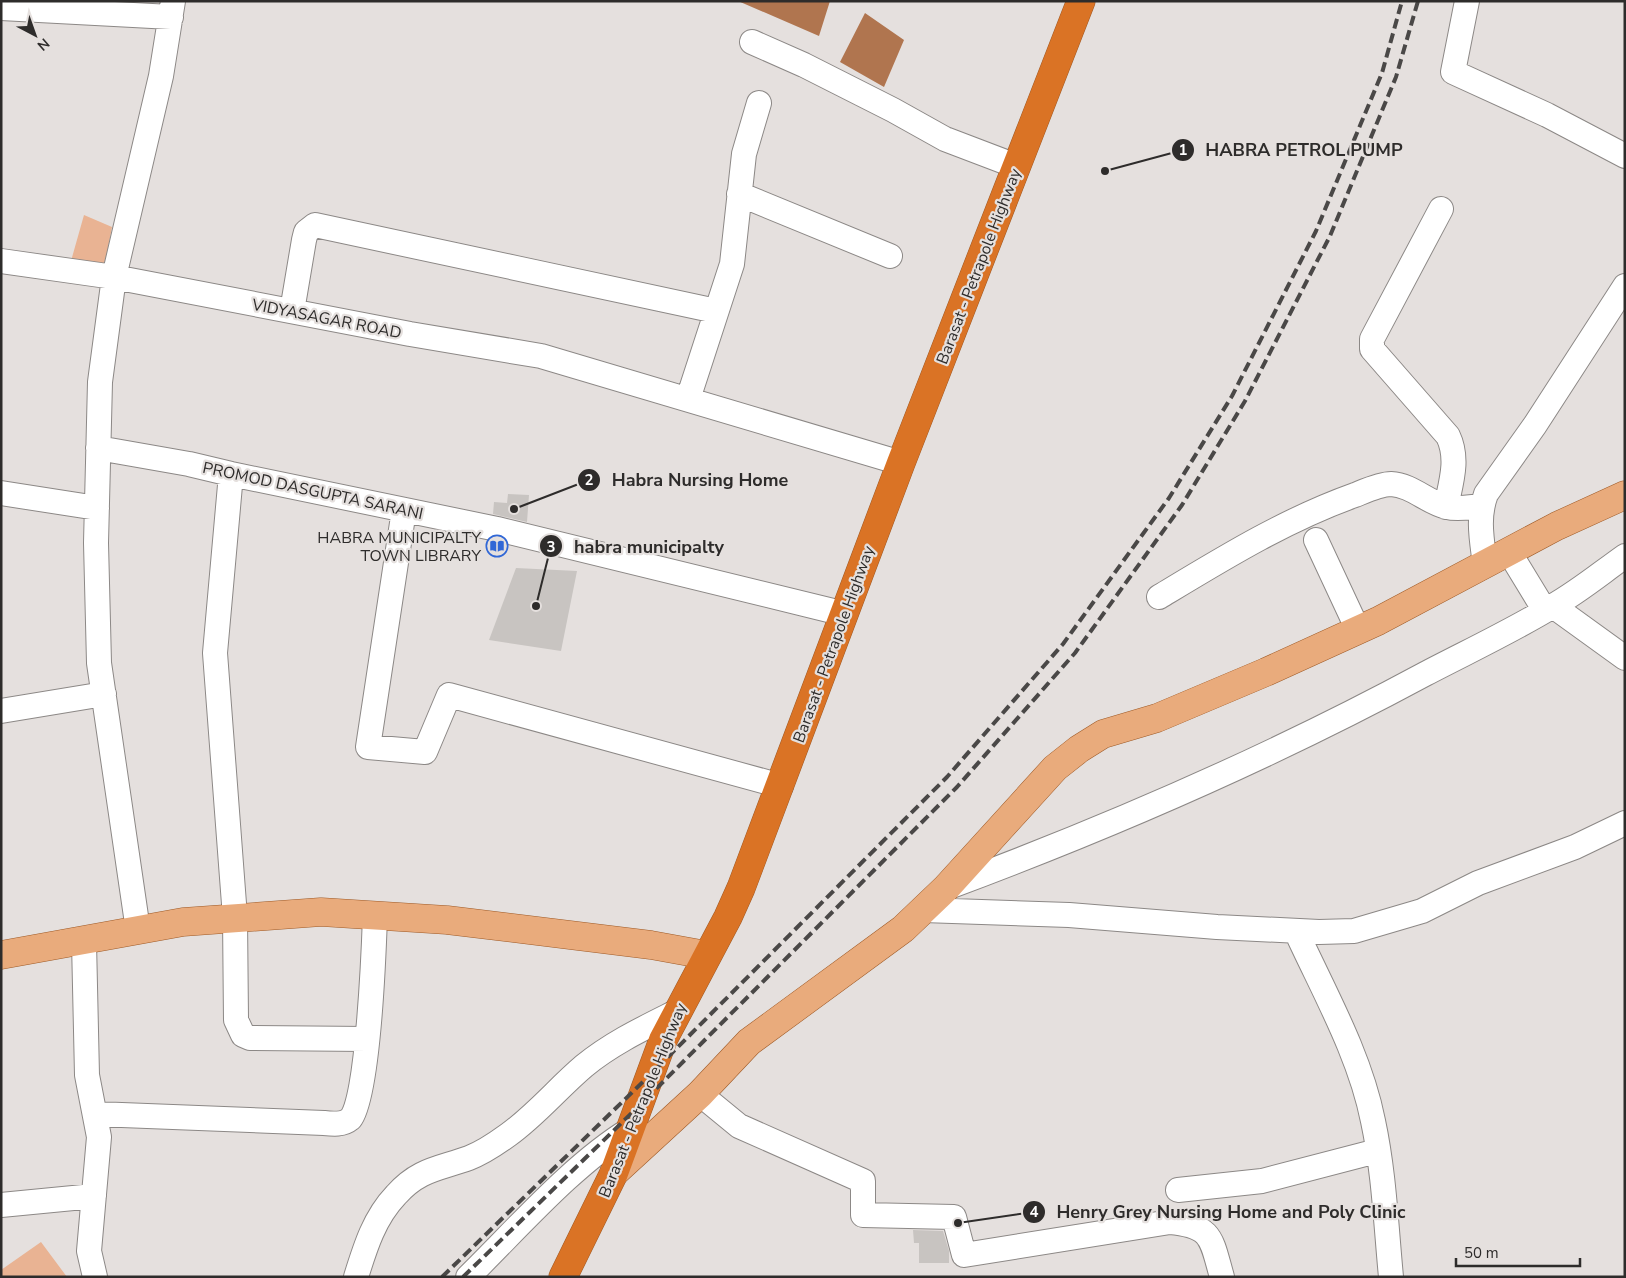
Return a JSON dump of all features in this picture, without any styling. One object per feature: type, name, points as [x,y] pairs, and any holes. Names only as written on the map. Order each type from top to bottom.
[{"type":"highway","name":"Barasat - Petrapole Highway","points":[[563,1277],[614,1173],[663,1040],[738,896],[901,463],[1081,1]]},
{"type":"main road","points":[[614,1173],[700,1094],[749,1042],[903,929],[946,888],[1055,768],[1079,748],[1103,734],[1157,718],[1266,672],[1358,630],[1557,526],[1625,495]]},
{"type":"main road","points":[[1,955],[84,942],[138,930],[234,917],[321,912],[456,921],[651,945],[706,955]]},
{"type":"street","points":[[1467,1],[1453,72],[1547,115],[1625,156]]},
{"type":"street","points":[[1,8],[172,9],[161,76],[114,277],[100,382],[97,508],[99,663],[138,930]]},
{"type":"street","points":[[752,42],[804,65],[894,110],[945,139],[1016,166]]},
{"type":"street","points":[[688,399],[732,264],[746,142],[759,103]]},
{"type":"street","points":[[739,194],[890,256]]},
{"type":"street","points":[[1441,209],[1372,339],[1372,349],[1437,421],[1451,443],[1454,450],[1454,470],[1446,507]]},
{"type":"street","points":[[292,311],[306,232],[315,225],[716,311]]},
{"type":"street","name":"VIDYASAGAR ROAD","points":[[1,261],[114,277],[410,334],[541,356],[901,463]]},
{"type":"street","points":[[1485,565],[1480,522],[1481,506],[1486,494],[1540,417],[1625,286]]},
{"type":"street","name":"PROMOD DASGUPTA SARANI","points":[[98,448],[189,464],[497,529],[845,614]]},
{"type":"street","points":[[231,474],[215,653],[234,917],[236,1020],[242,1035],[250,1038],[367,1039]]},
{"type":"street","points":[[1159,597],[1228,555],[1292,522],[1327,505],[1378,487],[1390,484],[1404,487],[1446,507],[1481,506]]},
{"type":"street","points":[[1,494],[97,508]]},
{"type":"street","points":[[404,510],[368,747],[424,752],[449,695],[781,786]]},
{"type":"street","points":[[1316,540],[1358,630]]},
{"type":"street","points":[[946,888],[1036,855],[1257,760],[1350,715],[1553,606],[1625,556]]},
{"type":"street","points":[[1514,560],[1542,606],[1553,606],[1625,658]]},
{"type":"street","points":[[1,711],[104,694]]},
{"type":"street","points":[[923,910],[1070,915],[1198,926],[1296,931],[1354,931],[1422,911],[1478,883],[1575,847],[1625,823]]},
{"type":"street","points":[[96,1114],[341,1124],[350,1120],[357,1107],[373,992],[375,916]]},
{"type":"street","points":[[1296,931],[1362,1083],[1373,1121],[1391,1277]]},
{"type":"street","points":[[84,942],[87,1075],[99,1137],[89,1251],[96,1277]]},
{"type":"street","points":[[356,1277],[371,1233],[380,1217],[396,1195],[412,1181],[425,1172],[470,1158],[510,1134],[584,1066],[609,1047],[676,1012]]},
{"type":"street","points":[[700,1094],[739,1126],[863,1181],[863,1215],[954,1216],[964,1255],[1177,1222],[1190,1224],[1201,1229],[1211,1239],[1222,1277]]},
{"type":"street","points":[[468,1277],[608,1142],[631,1128]]},
{"type":"street","points":[[1178,1190],[1262,1181],[1377,1150]]},
{"type":"street","points":[[1,1205],[94,1196]]},
{"type":"shaded area","points":[[738,1],[830,1],[819,36]]},
{"type":"shaded area","points":[[865,13],[904,40],[884,87],[840,62]]},
{"type":"shaded area","points":[[84,215],[112,227],[104,270],[71,261]]},
{"type":"shaded area","points":[[41,1242],[67,1277],[1,1277],[1,1270]]},
{"type":"building","points":[[508,494],[529,495],[527,522],[493,514],[494,502],[507,503]]},
{"type":"building","points":[[516,568],[577,571],[561,651],[489,640]]},
{"type":"building","points":[[913,1230],[943,1231],[949,1251],[949,1263],[919,1263],[919,1243],[914,1243]]},
{"type":"railway","points":[[442,1277],[651,1074],[947,777],[1063,644],[1169,498],[1232,396],[1316,231],[1382,73],[1402,1]]},
{"type":"railway","points":[[463,1277],[640,1105],[957,787],[1075,653],[1182,505],[1245,401],[1330,236],[1396,77],[1418,1]]},
{"type":"place","name":"HABRA PETROL PUMP","points":[[1105,171]]},
{"type":"place","name":"Habra Nursing Home","points":[[514,509]]},
{"type":"place","name":"HABRA MUNICIPALTY TOWN LIBRARY","points":[[497,546]]},
{"type":"place","name":"habra municipalty","points":[[536,606]]},
{"type":"place","name":"Henry Grey Nursing Home and Poly Clinic","points":[[958,1223]]}]
